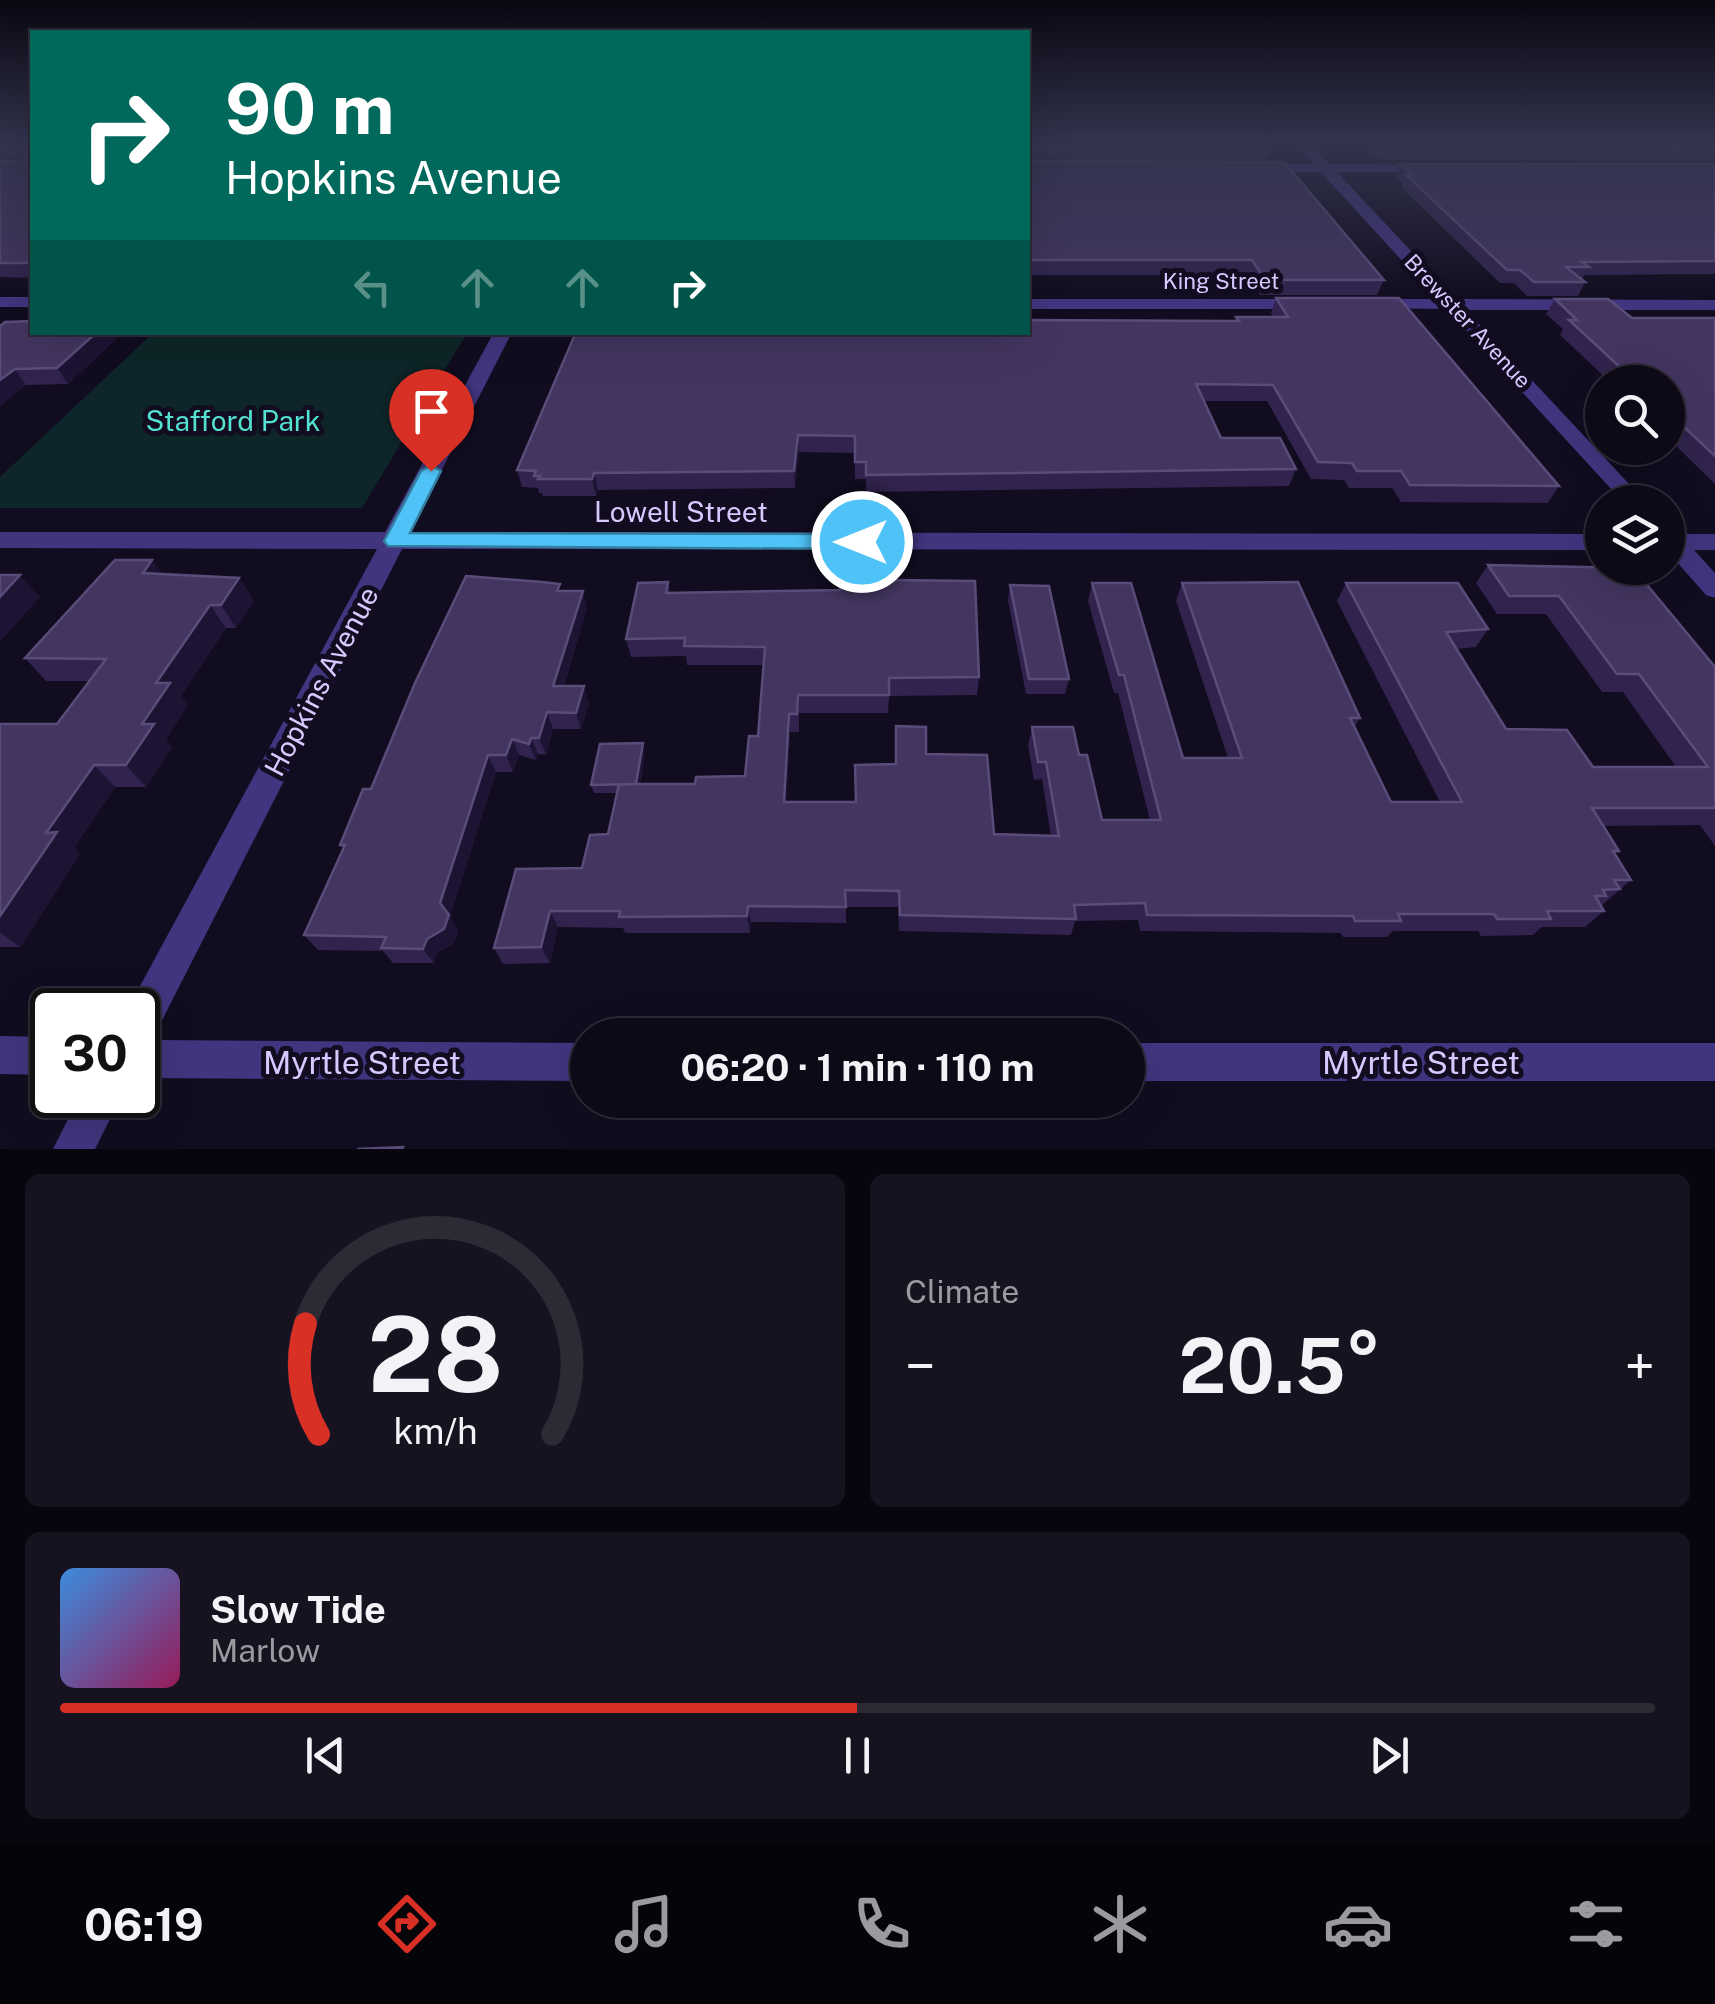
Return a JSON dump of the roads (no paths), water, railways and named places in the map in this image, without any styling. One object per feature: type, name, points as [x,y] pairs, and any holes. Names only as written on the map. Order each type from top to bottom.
[{"type":"street","name":"Brewster Avenue","points":[[1349,194],[1619,485]]},
{"type":"street","points":[[0,302],[30,302]]},
{"type":"street","name":"King Street","points":[[1030,304],[1317,304]]},
{"type":"street","points":[[1356,304],[1715,304]]},
{"type":"street","name":"Hopkins Avenue","points":[[159,988],[501,335]]},
{"type":"street","name":"Lowell Street","points":[[0,540],[1585,542]]},
{"type":"street","points":[[1685,541],[1715,542]]},
{"type":"street","points":[[1685,558],[1715,589]]},
{"type":"street","points":[[0,1056],[30,1056]]},
{"type":"street","name":"Myrtle Street","points":[[160,1059],[570,1062]]},
{"type":"street","name":"Myrtle Street","points":[[1145,1062],[1715,1062]]},
{"type":"street","points":[[73,1149],[90,1118]]},
{"type":"park label","name":"Stafford Park","points":[[233,420]]}]
